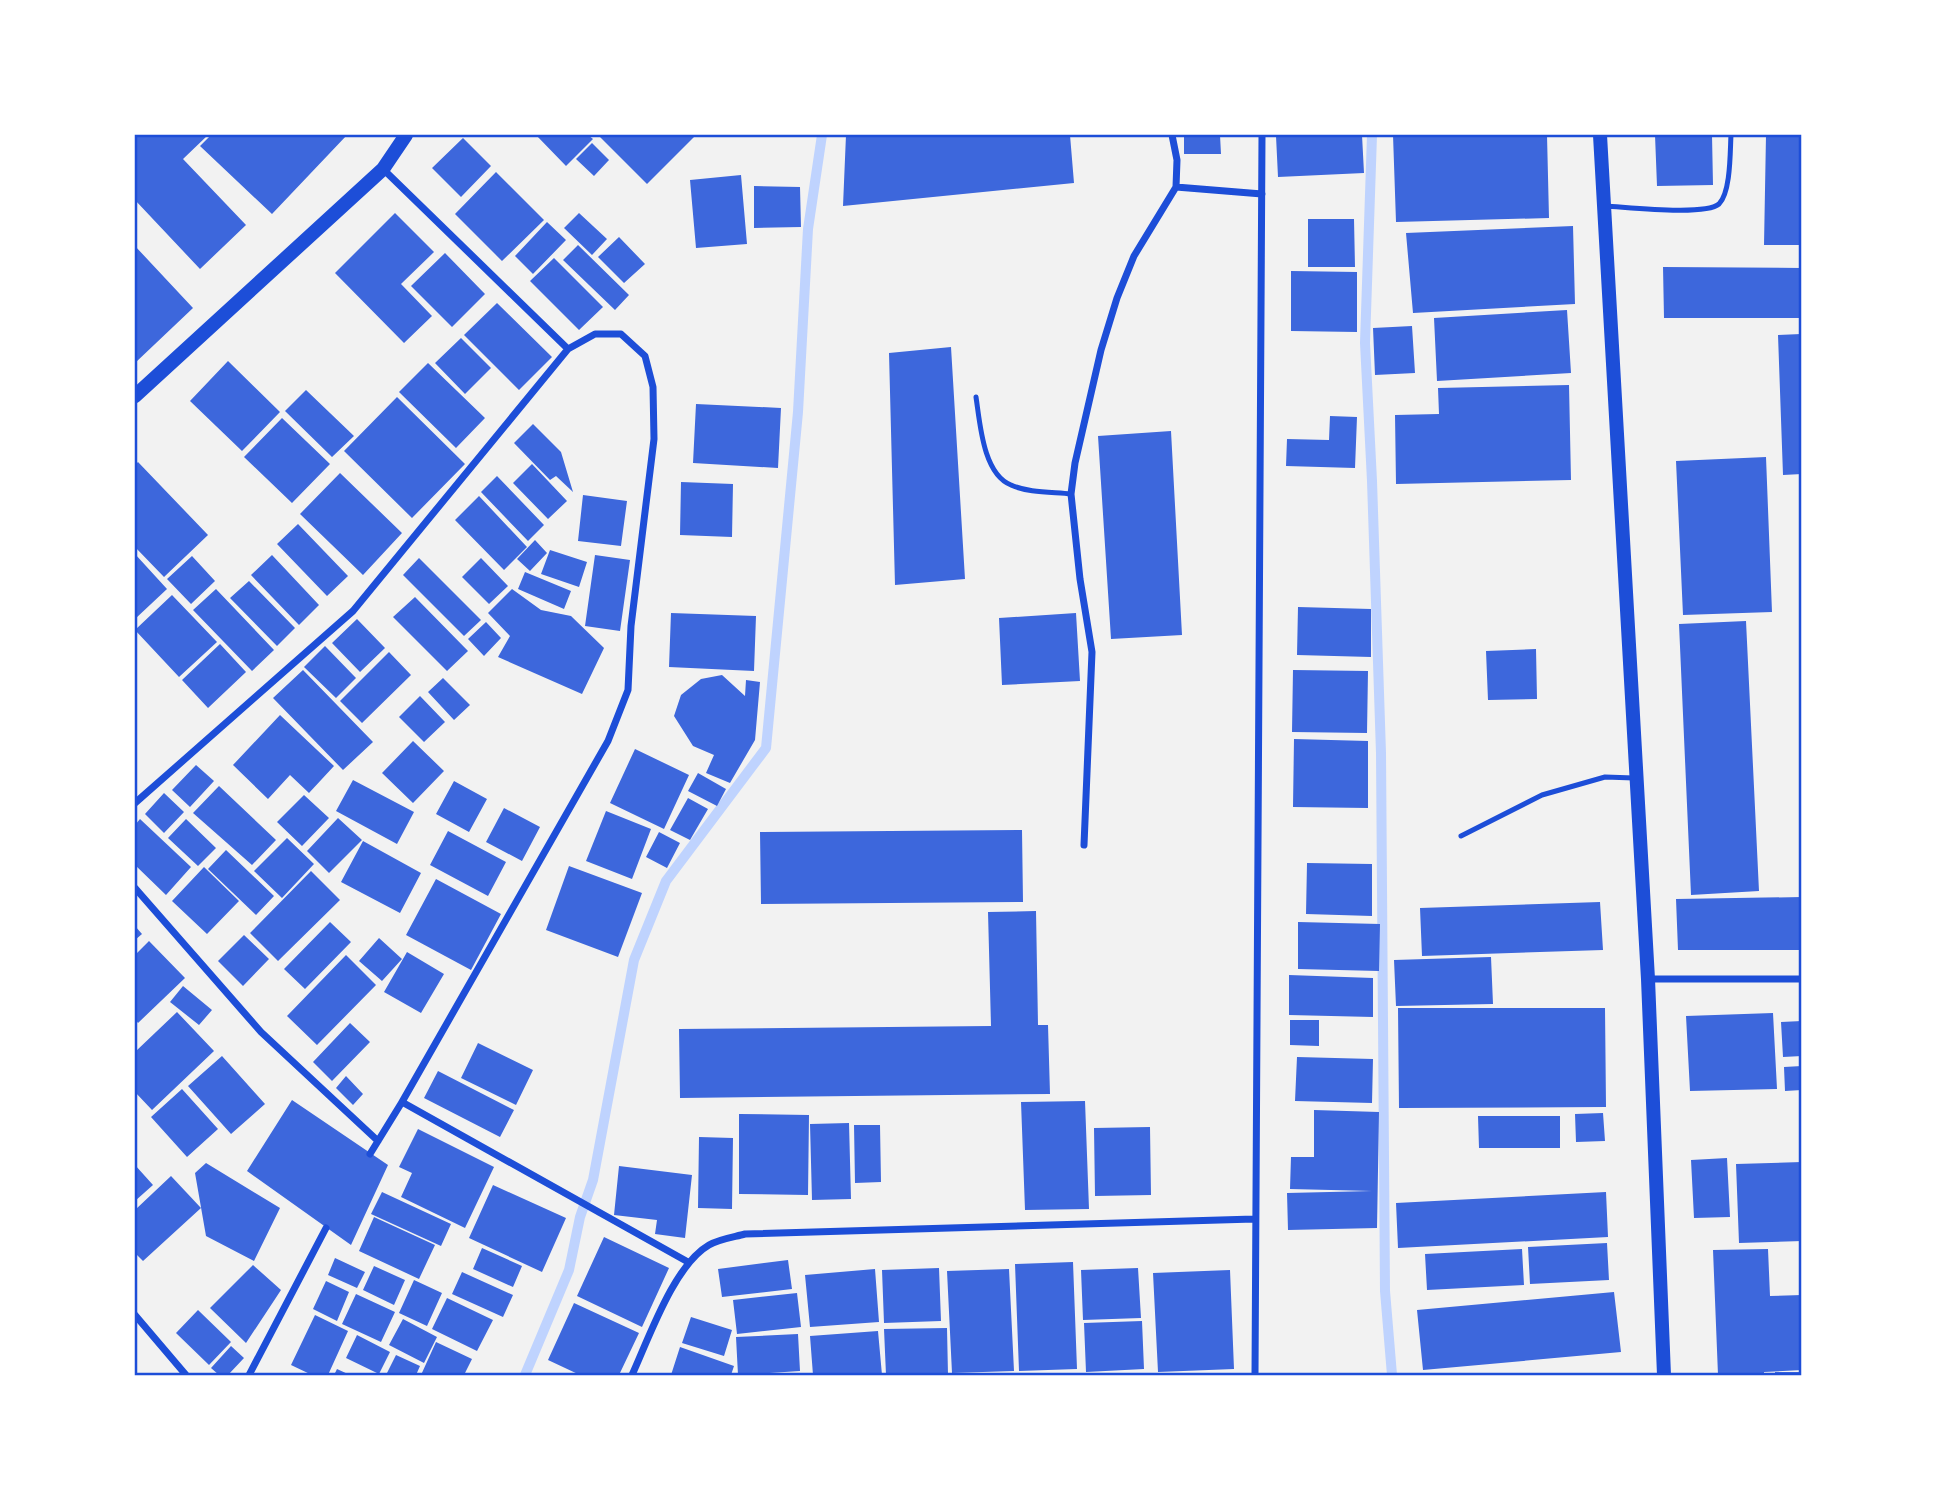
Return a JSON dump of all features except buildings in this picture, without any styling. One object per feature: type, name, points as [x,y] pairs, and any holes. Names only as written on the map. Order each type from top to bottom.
[{"type":"main road","points":[[135,396],[383,169],[406,135]]},
{"type":"main road","points":[[1600,135],[1648,979],[1664,1375]]},
{"type":"street","points":[[1084,845],[1092,652],[1080,579],[1071,494],[1075,463],[1101,350],[1116,299],[1134,256],[1176,187],[1177,160],[1172,135]]},
{"type":"street","points":[[1255,1375],[1262,135]]},
{"type":"street","points":[[383,169],[568,349]]},
{"type":"street","points":[[1176,187],[1262,194]]},
{"type":"street","points":[[135,803],[353,611],[568,349],[595,334],[621,334],[645,356],[653,387],[654,439],[631,626],[628,690],[608,741],[370,1154]]},
{"type":"street","points":[[135,888],[261,1032],[378,1141]]},
{"type":"street","points":[[1648,979],[1802,979]]},
{"type":"street","points":[[402,1102],[688,1262]]},
{"type":"street","points":[[632,1375],[674,1285],[688,1262],[710,1244],[746,1234],[1254,1219]]},
{"type":"street","points":[[249,1375],[326,1228]]},
{"type":"street","points":[[135,1315],[186,1375]]},
{"type":"lane","points":[[1604,206],[1701,211],[1719,204],[1727,190],[1731,135]]},
{"type":"lane","points":[[976,397],[986,453],[997,474],[1010,485],[1071,494]]},
{"type":"lane","points":[[1461,836],[1542,795],[1605,777],[1637,778]]},
{"type":"waterway","points":[[525,1375],[569,1270],[580,1217],[593,1180],[634,960],[666,881],[766,748],[798,412],[808,229],[822,135]]},
{"type":"waterway","points":[[1372,135],[1365,343],[1381,753],[1385,1291],[1392,1375]]}]
